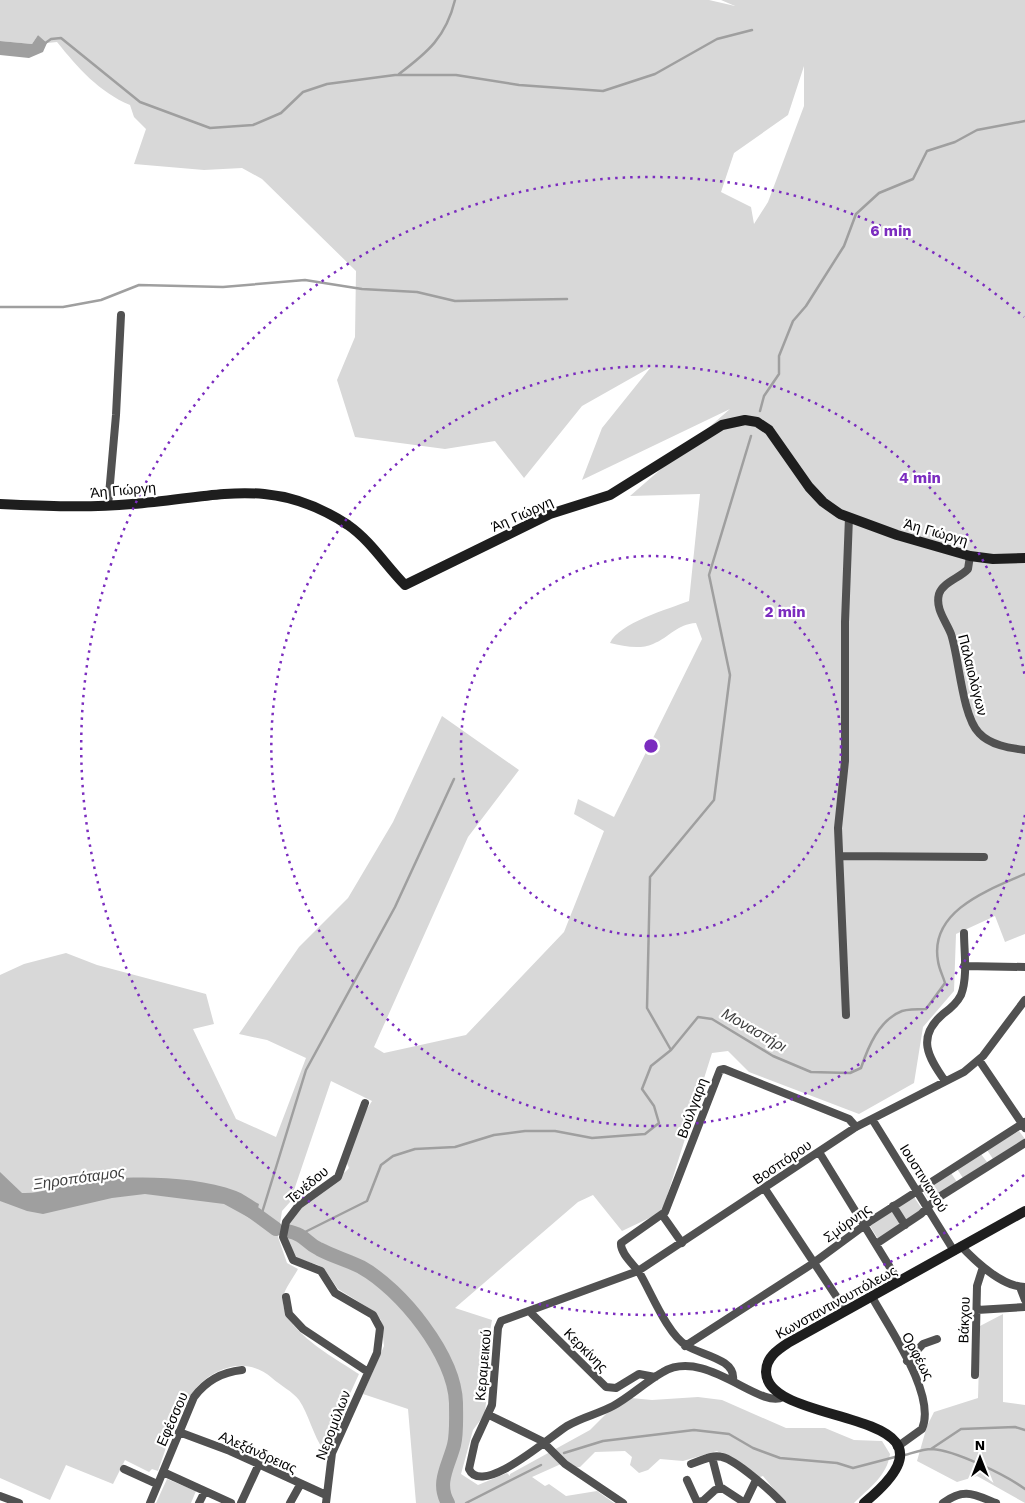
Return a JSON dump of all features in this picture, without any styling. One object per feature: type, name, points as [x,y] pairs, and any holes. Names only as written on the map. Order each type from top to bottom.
[{"type":"street","points":[[108,506],[116,415],[121,315]]},
{"type":"street","name":"Άη Γιώργη","points":[[0,504],[76,508],[240,492],[276,494],[316,507],[349,526],[368,541],[405,585],[550,514],[610,495],[722,425],[745,420],[757,422],[770,430],[816,495],[835,511],[848,518],[897,536],[970,556],[993,559],[1025,558]]},
{"type":"street","points":[[846,1015],[841,856],[838,824],[845,761],[848,518]]},
{"type":"street","name":"Παλαιολόγων","points":[[970,556],[968,570],[943,588],[938,599],[940,612],[952,639],[956,666],[970,720],[975,730],[985,738],[1002,746],[1025,750]]},
{"type":"street","points":[[841,856],[984,857]]},
{"type":"street","points":[[945,1082],[929,1056],[928,1032],[932,1023],[959,999],[963,989],[964,933]]},
{"type":"street","points":[[964,966],[1025,967]]},
{"type":"street","name":"Βοσπόρου","points":[[530,1312],[638,1271],[765,1189],[856,1127],[964,1072],[979,1060],[1025,1000]]},
{"type":"street","points":[[979,1060],[1024,1125]]},
{"type":"street","name":"Βούλγαρη","points":[[663,1216],[683,1169],[720,1070],[849,1119],[856,1127]]},
{"type":"street","name":"Τενέδου","points":[[364,1103],[338,1177],[297,1207],[286,1222],[283,1235],[293,1260],[321,1271],[335,1293],[376,1319],[380,1335],[375,1358]]},
{"type":"street","name":"Ιουστινιανού","points":[[872,1119],[928,1208],[958,1249],[983,1267],[1022,1287]]},
{"type":"street","name":"Σμύρνης","points":[[685,1346],[812,1264],[893,1206],[982,1149],[1024,1125]]},
{"type":"street","points":[[876,1244],[928,1208],[936,1199],[1025,1143]]},
{"type":"street","points":[[982,1149],[992,1164]]},
{"type":"street","points":[[819,1152],[899,1282]]},
{"type":"street","points":[[952,1168],[962,1183]]},
{"type":"street","points":[[765,1189],[812,1264],[846,1311]]},
{"type":"street","points":[[893,1206],[905,1225]]},
{"type":"street","name":"Κωνσταντινουπόλεως","points":[[783,1397],[774,1391],[768,1382],[766,1370],[769,1359],[788,1343],[1025,1211]]},
{"type":"street","points":[[682,1242],[663,1216],[621,1244],[621,1249],[638,1271],[671,1329],[685,1346],[727,1365],[733,1372],[733,1380]]},
{"type":"street","name":"Βάκχου","points":[[975,1375],[978,1278],[983,1267]]},
{"type":"street","points":[[1022,1287],[1025,1300]]},
{"type":"street","points":[[286,1297],[290,1314],[303,1328],[368,1372]]},
{"type":"street","name":"Ορφέως","points":[[872,1297],[922,1391],[925,1404],[924,1422],[919,1433],[898,1449]]},
{"type":"street","points":[[977,1310],[1025,1307]]},
{"type":"street","name":"Κερκίνης","points":[[530,1312],[606,1387],[616,1388],[639,1374],[655,1377]]},
{"type":"street","name":"Κεραμεικού","points":[[530,1312],[502,1320],[498,1326],[493,1401],[489,1415],[480,1430],[468,1467],[473,1474],[482,1477],[490,1475],[545,1444]]},
{"type":"street","points":[[907,1361],[924,1343],[938,1339]]},
{"type":"street","name":"Νερομύλων","points":[[326,1499],[332,1453],[375,1358]]},
{"type":"street","points":[[545,1444],[566,1427],[613,1406],[655,1377],[672,1368],[684,1367],[713,1372],[767,1398],[774,1400],[783,1397],[879,1429],[889,1435],[898,1449],[898,1462],[890,1478],[864,1503]]},
{"type":"street","name":"Εφέσσου","points":[[150,1503],[191,1402],[204,1385],[223,1375],[242,1370]]},
{"type":"street","points":[[489,1415],[545,1444],[565,1464],[623,1503]]},
{"type":"street","name":"Αλεξάνδρειας","points":[[179,1432],[259,1464],[326,1499]]},
{"type":"street","points":[[712,1457],[720,1488]]},
{"type":"street","points":[[691,1464],[712,1457],[725,1458],[767,1487],[782,1503]]},
{"type":"street","points":[[241,1503],[259,1464]]},
{"type":"street","points":[[124,1469],[157,1484]]},
{"type":"street","points":[[163,1472],[231,1503]]},
{"type":"street","points":[[687,1480],[697,1502],[703,1501],[720,1488],[726,1489],[745,1503],[756,1480]]},
{"type":"street","points":[[290,1503],[300,1484]]},
{"type":"street","points":[[199,1503],[205,1491]]},
{"type":"street","points":[[943,1503],[957,1494],[963,1493],[996,1503]]},
{"type":"street","points":[[0,1497],[19,1503]]},
{"type":"shaded area","points":[[0,0],[709,0],[735,6],[721,0],[1025,0],[1025,934],[1005,942],[995,916],[956,934],[954,991],[923,1027],[914,1083],[859,1114],[749,1072],[728,1051],[712,1053],[662,1212],[622,1231],[593,1195],[578,1202],[455,1308],[492,1320],[483,1370],[488,1377],[485,1414],[473,1430],[461,1474],[478,1485],[507,1473],[510,1476],[510,1474],[590,1430],[609,1411],[631,1398],[652,1400],[698,1397],[722,1400],[786,1428],[825,1428],[854,1440],[882,1441],[890,1454],[885,1469],[854,1503],[785,1503],[763,1476],[757,1478],[717,1451],[683,1461],[660,1459],[648,1470],[639,1473],[630,1465],[632,1457],[625,1451],[595,1452],[580,1467],[567,1468],[561,1464],[532,1477],[545,1486],[549,1484],[566,1496],[597,1491],[614,1503],[416,1503],[408,1409],[363,1394],[384,1346],[381,1320],[372,1310],[338,1289],[325,1270],[318,1265],[296,1258],[286,1237],[287,1228],[300,1209],[349,1168],[346,1161],[365,1112],[372,1101],[331,1081],[290,1202],[282,1211],[278,1237],[287,1263],[298,1269],[283,1297],[284,1309],[290,1320],[311,1342],[359,1374],[324,1451],[299,1400],[290,1391],[262,1371],[251,1367],[239,1366],[227,1368],[212,1375],[200,1384],[181,1410],[158,1471],[152,1469],[149,1472],[125,1460],[113,1484],[66,1465],[50,1500],[0,1478],[0,975],[24,964],[66,953],[97,965],[206,994],[214,1024],[193,1029],[236,1119],[276,1137],[306,1058],[267,1040],[239,1034],[299,947],[348,898],[393,822],[442,716],[519,770],[468,837],[374,1047],[384,1053],[466,1035],[564,932],[604,831],[574,814],[578,799],[614,817],[702,639],[696,623],[679,628],[648,646],[632,647],[610,643],[623,629],[633,623],[689,601],[700,494],[630,496],[730,409],[582,480],[602,428],[651,367],[582,406],[524,478],[495,441],[445,449],[355,437],[337,380],[355,337],[356,271],[262,179],[242,168],[204,170],[134,164],[146,129],[134,117],[130,105],[99,86],[81,70],[57,42],[47,43],[38,35],[32,44],[0,41]],"holes":[[[804,66],[804,106],[768,202],[754,224],[751,207],[721,192],[734,153],[788,115]]]},
{"type":"shaded area","points":[[38,35],[47,43],[43,52],[29,58],[0,55],[0,41],[32,44]]},
{"type":"shaded area","points":[[1019,1131],[1025,1139],[993,1159],[987,1150]]},
{"type":"shaded area","points":[[981,1154],[987,1162],[963,1178],[957,1169]]},
{"type":"shaded area","points":[[0,1172],[22,1193],[37,1192],[73,1183],[99,1180],[159,1178],[179,1179],[219,1186],[239,1192],[259,1204],[255,1221],[224,1204],[145,1194],[112,1198],[43,1214],[27,1211],[0,1201]]},
{"type":"shaded area","points":[[951,1173],[957,1182],[929,1200],[923,1191]]},
{"type":"shaded area","points":[[914,1197],[922,1209],[906,1220],[897,1207]]},
{"type":"shaded area","points":[[892,1211],[900,1224],[878,1239],[870,1226]]},
{"type":"shaded area","points":[[1003,1314],[1003,1402],[1025,1405],[1025,1503],[977,1476],[957,1482],[917,1461],[927,1426],[934,1412],[978,1398],[980,1326]]},
{"type":"shaded area","points":[[167,1479],[196,1491],[191,1503],[156,1503]]},
{"type":"waterway","points":[[399,74],[427,51],[441,34],[447,24],[455,0]]},
{"type":"waterway","points":[[44,44],[51,39],[61,38],[140,102],[210,128],[253,125],[281,113],[303,92],[327,84],[395,75],[456,75],[519,85],[603,91],[655,74],[717,39],[752,30]]},
{"type":"waterway","points":[[760,411],[764,396],[779,374],[779,356],[793,321],[806,306],[844,246],[856,214],[879,193],[913,179],[927,151],[955,142],[977,130],[1025,121]]},
{"type":"waterway","points":[[0,307],[63,307],[101,300],[139,285],[223,287],[305,280],[362,289],[417,292],[455,301],[567,299]]},
{"type":"waterway","points":[[671,1050],[647,1008],[650,877],[714,800],[730,675],[709,575],[751,436]]},
{"type":"waterway","points":[[261,1216],[306,1070],[395,907],[454,779]]},
{"type":"waterway","name":"Μοναστήρι","points":[[301,1234],[367,1201],[381,1165],[393,1156],[415,1149],[455,1147],[494,1135],[525,1131],[555,1131],[592,1138],[645,1134],[659,1123],[654,1106],[642,1089],[651,1066],[671,1050],[698,1017],[712,1019],[773,1056],[811,1072],[850,1073],[861,1068],[871,1043],[881,1027],[894,1015],[902,1011],[926,1009],[945,983],[938,961],[938,944],[943,929],[952,916],[979,895],[1025,874]]},
{"type":"waterway","name":"Ξηροπόταμος","points":[[242,1204],[276,1229]]},
{"type":"waterway","name":"Ξηροπόταμος","points":[[287,1231],[302,1237],[329,1254],[361,1267],[377,1277],[408,1307],[436,1345],[453,1385],[456,1403],[455,1440],[443,1481],[443,1488],[448,1503]]},
{"type":"waterway","points":[[931,1449],[961,1429],[1015,1427],[1025,1430]]},
{"type":"waterway","points":[[564,1453],[603,1441],[694,1430],[729,1434],[753,1448],[780,1458],[837,1463],[853,1468],[895,1457]]},
{"type":"waterway","points":[[901,1456],[928,1449],[942,1450],[980,1464],[1025,1489]]},
{"type":"waterway","points":[[466,1503],[541,1465]]}]
